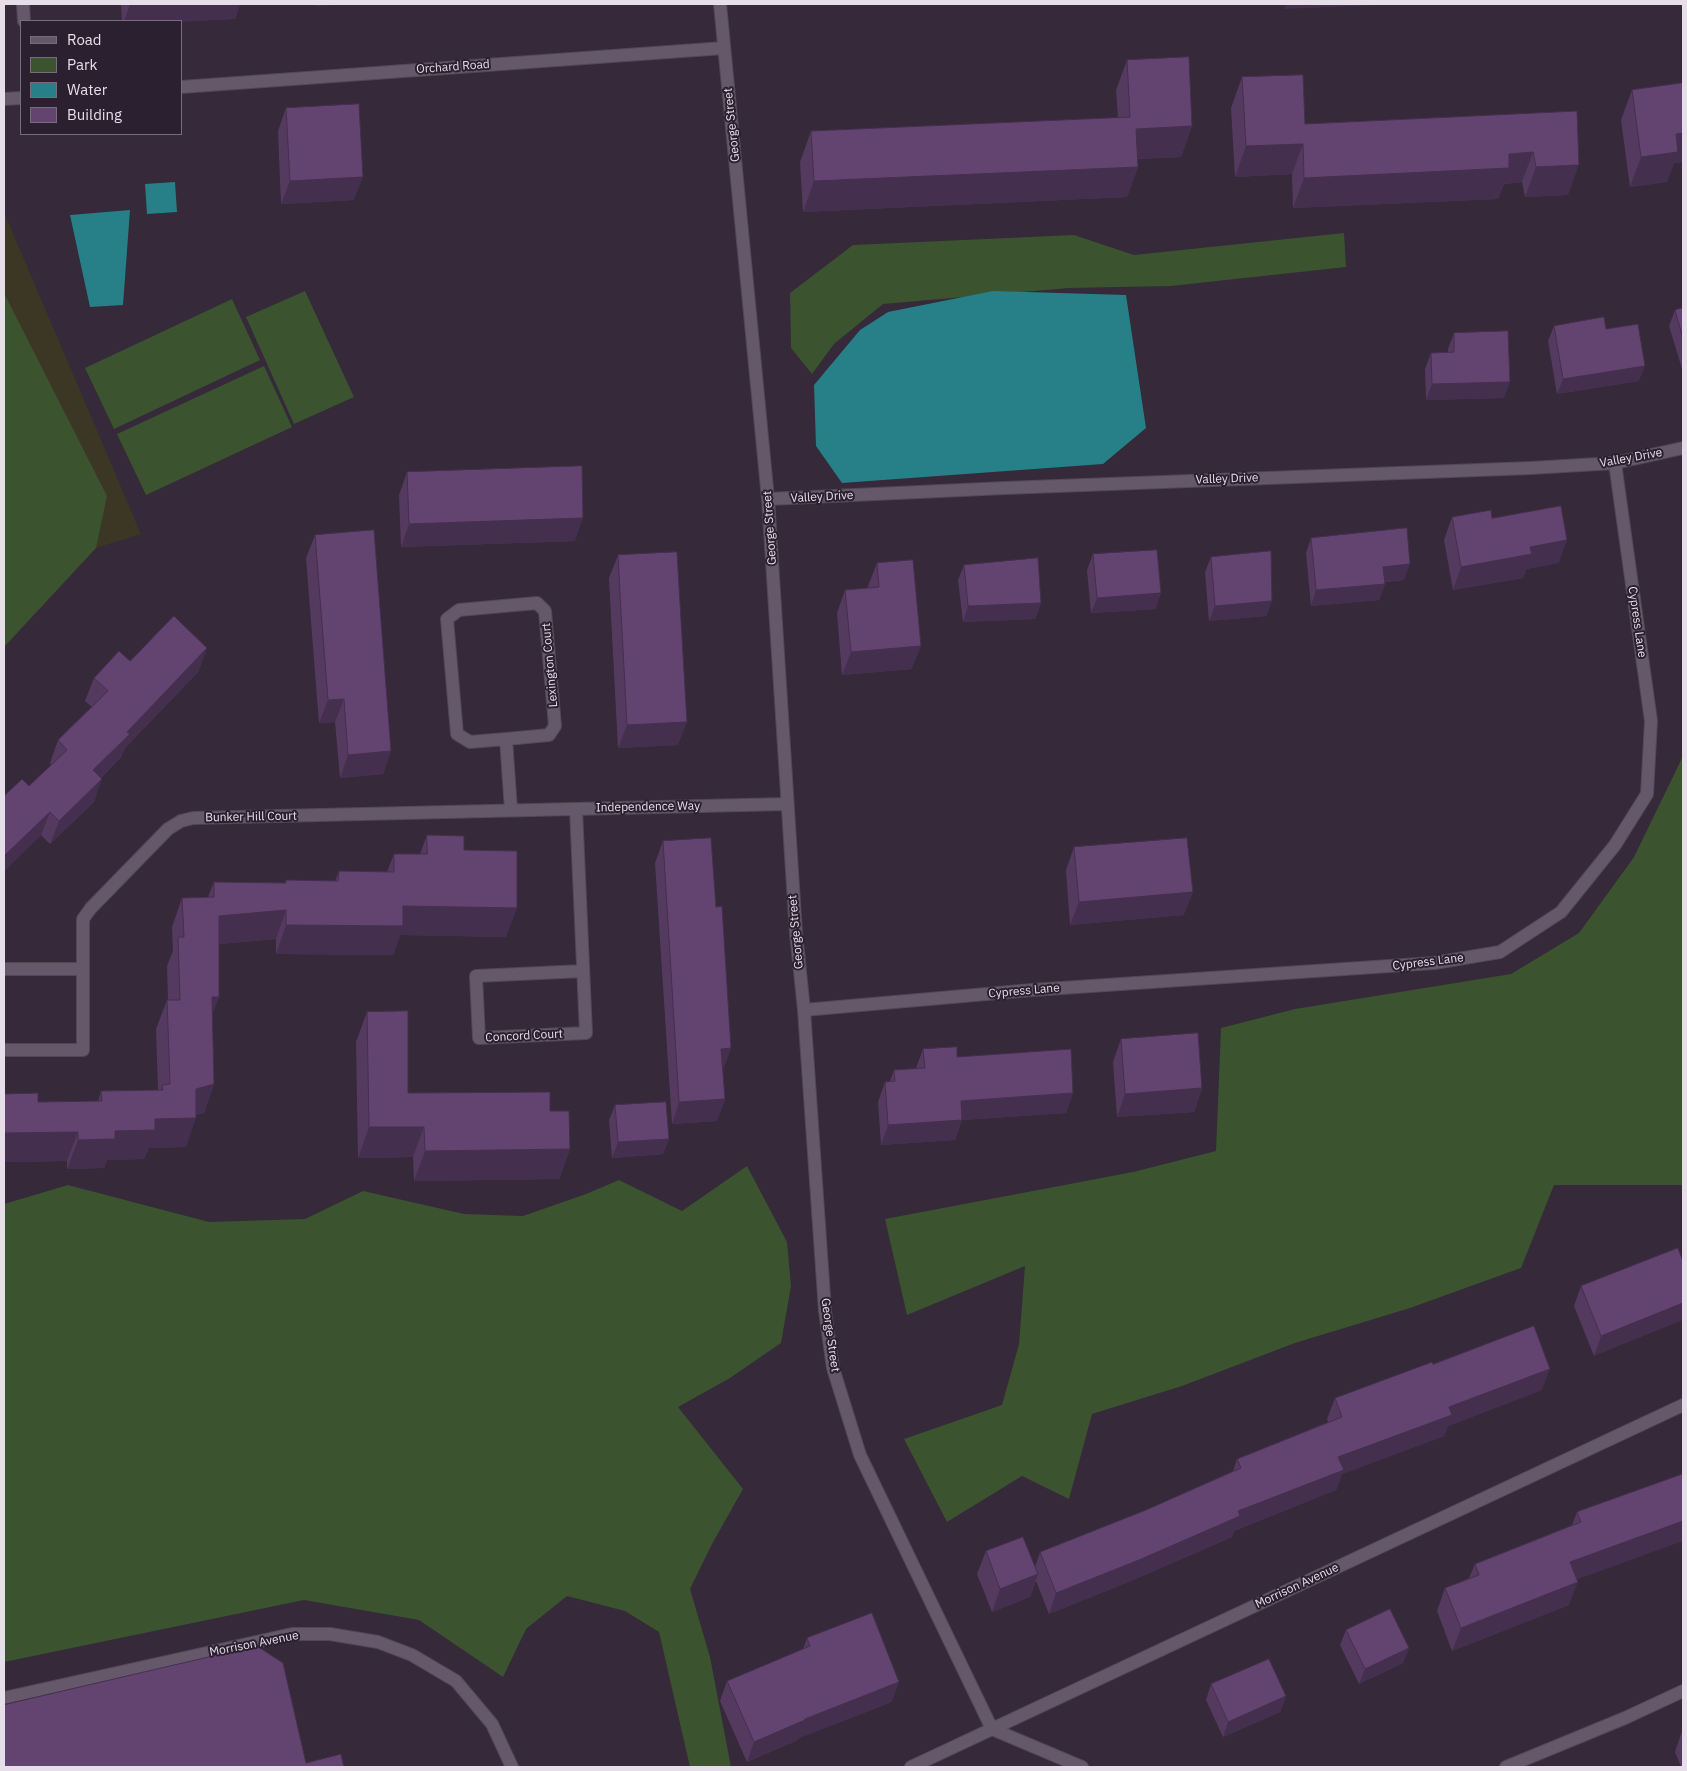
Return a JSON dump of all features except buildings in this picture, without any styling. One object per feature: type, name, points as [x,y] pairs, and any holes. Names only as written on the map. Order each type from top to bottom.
[{"type":"street","points":[[23,4],[24,20]]},
{"type":"street","name":"George Street","points":[[720,4],[768,499],[786,804],[804,1010],[825,1311],[833,1368],[860,1455],[992,1729]]},
{"type":"street","name":"Orchard Road","points":[[182,87],[724,48]]},
{"type":"street","points":[[4,99],[20,98]]},
{"type":"street","name":"Valley Drive","points":[[768,499],[1531,468],[1615,463],[1683,448]]},
{"type":"street","name":"Cypress Lane","points":[[804,1010],[1032,990],[1434,963],[1500,952],[1561,912],[1615,845],[1646,794],[1651,720],[1615,463]]},
{"type":"street","name":"Lexington Court","points":[[537,603],[545,611],[555,726],[549,735],[506,739],[470,742],[457,734],[447,619],[459,610],[537,603]]},
{"type":"street","points":[[506,739],[510,810]]},
{"type":"street","name":"Independence Way","points":[[510,810],[786,804]]},
{"type":"street","name":"Concord Court","points":[[576,809],[584,971],[586,1033],[479,1038],[476,976],[584,971]]},
{"type":"street","name":"Bunker Hill Court","points":[[4,1050],[83,1050],[83,919],[91,908],[168,829],[180,820],[193,818],[510,810]]},
{"type":"street","points":[[4,969],[82,969]]},
{"type":"street","name":"Morrison Avenue","points":[[911,1767],[1683,1405]]},
{"type":"street","name":"Morrison Avenue","points":[[4,1698],[292,1634],[330,1634],[378,1642],[412,1655],[456,1681],[492,1724],[512,1767]]},
{"type":"street","points":[[1506,1767],[1625,1718],[1683,1691]]},
{"type":"street","points":[[992,1729],[1082,1767]]},
{"type":"shaded area","points":[[4,212],[141,534],[96,548],[4,647]]},
{"type":"green space","points":[[1344,233],[1346,267],[1171,286],[1069,288],[883,304],[834,344],[812,374],[791,348],[790,293],[853,245],[1074,235],[1134,255]]},
{"type":"green space","points":[[305,291],[354,397],[294,424],[246,317]]},
{"type":"green space","points":[[4,293],[107,496],[96,548],[4,647]]},
{"type":"green space","points":[[232,299],[260,360],[114,429],[85,368]]},
{"type":"green space","points":[[264,366],[292,427],[146,495],[117,434]]},
{"type":"green space","points":[[1683,756],[1683,1185],[1554,1185],[1521,1268],[1410,1308],[1295,1343],[1182,1386],[1092,1414],[1069,1499],[1022,1476],[947,1522],[904,1439],[1002,1405],[1019,1344],[1025,1266],[907,1315],[885,1219],[1133,1172],[1216,1151],[1221,1028],[1295,1009],[1511,974],[1579,933],[1634,857]]},
{"type":"green space","points":[[747,1166],[787,1242],[791,1286],[781,1343],[730,1378],[678,1407],[743,1489],[712,1544],[690,1589],[710,1657],[731,1767],[690,1767],[659,1632],[625,1611],[567,1596],[526,1629],[503,1677],[419,1620],[304,1600],[4,1662],[4,1204],[68,1185],[209,1222],[305,1219],[363,1191],[464,1214],[523,1216],[586,1194],[619,1180],[682,1211]]},
{"type":"water","points":[[175,182],[177,212],[147,214],[145,184]]},
{"type":"water","points":[[130,210],[123,305],[90,307],[70,215]]},
{"type":"water","points":[[993,291],[1126,295],[1146,428],[1103,464],[842,483],[816,446],[814,385],[860,330],[888,312]]}]
